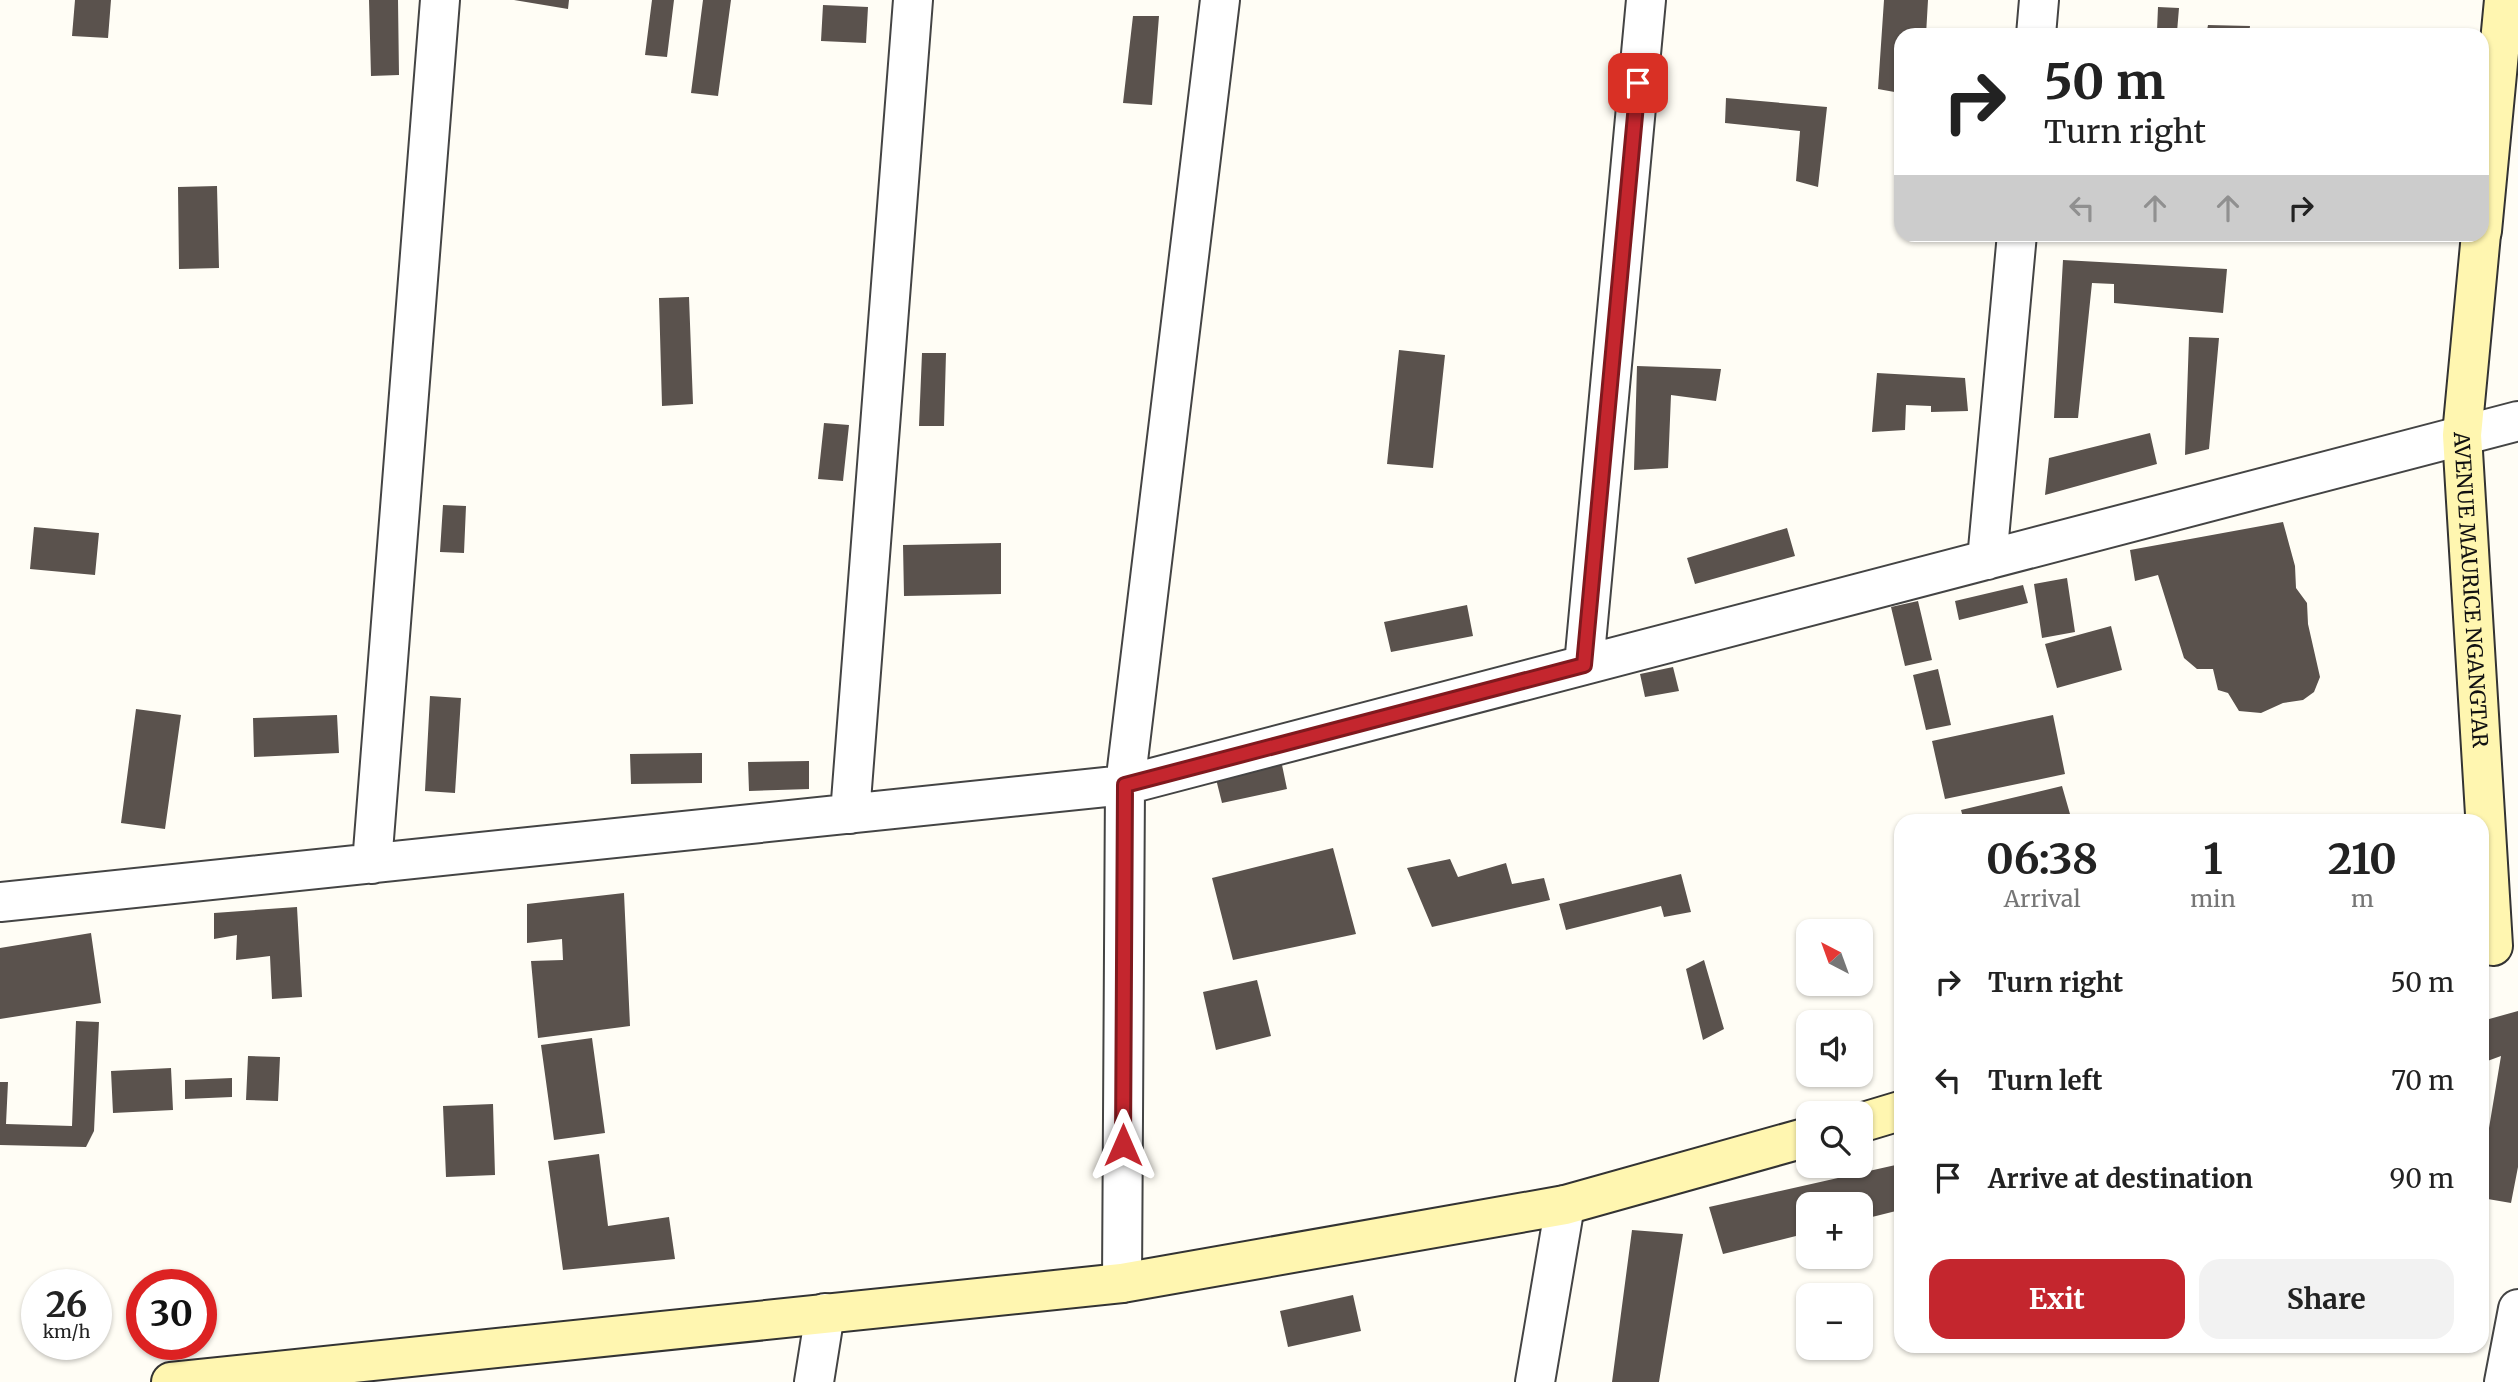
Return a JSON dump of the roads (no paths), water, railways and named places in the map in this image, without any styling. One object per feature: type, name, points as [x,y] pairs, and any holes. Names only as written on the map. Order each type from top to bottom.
[{"type":"street","points":[[372,864],[440,0]]},
{"type":"street","points":[[850,814],[913,0]]},
{"type":"street","points":[[1122,1283],[1125,785],[1220,0]]},
{"type":"street","points":[[1584,665],[1646,0]]},
{"type":"street","points":[[2037,28],[2039,0]]},
{"type":"street","name":"AVENUE MAURICE NGANGTAR","points":[[2489,152],[2504,0]]},
{"type":"street","points":[[1987,559],[2016,242]]},
{"type":"street","name":"AVENUE MAURICE NGANGTAR","points":[[2480,242],[2462,435],[2489,814]]},
{"type":"street","points":[[0,902],[1125,785],[2518,421]]},
{"type":"street","name":"AVENUE MAURICE NGANGTAR","points":[[2489,818],[2498,945]]},
{"type":"street","points":[[1873,1119],[1894,1113]]},
{"type":"street","points":[[171,1382],[1122,1283],[1565,1205],[1796,1140]]},
{"type":"street","points":[[1535,1382],[1565,1205]]},
{"type":"street","points":[[2504,1382],[2518,1309]]},
{"type":"street","points":[[814,1382],[825,1313]]}]
